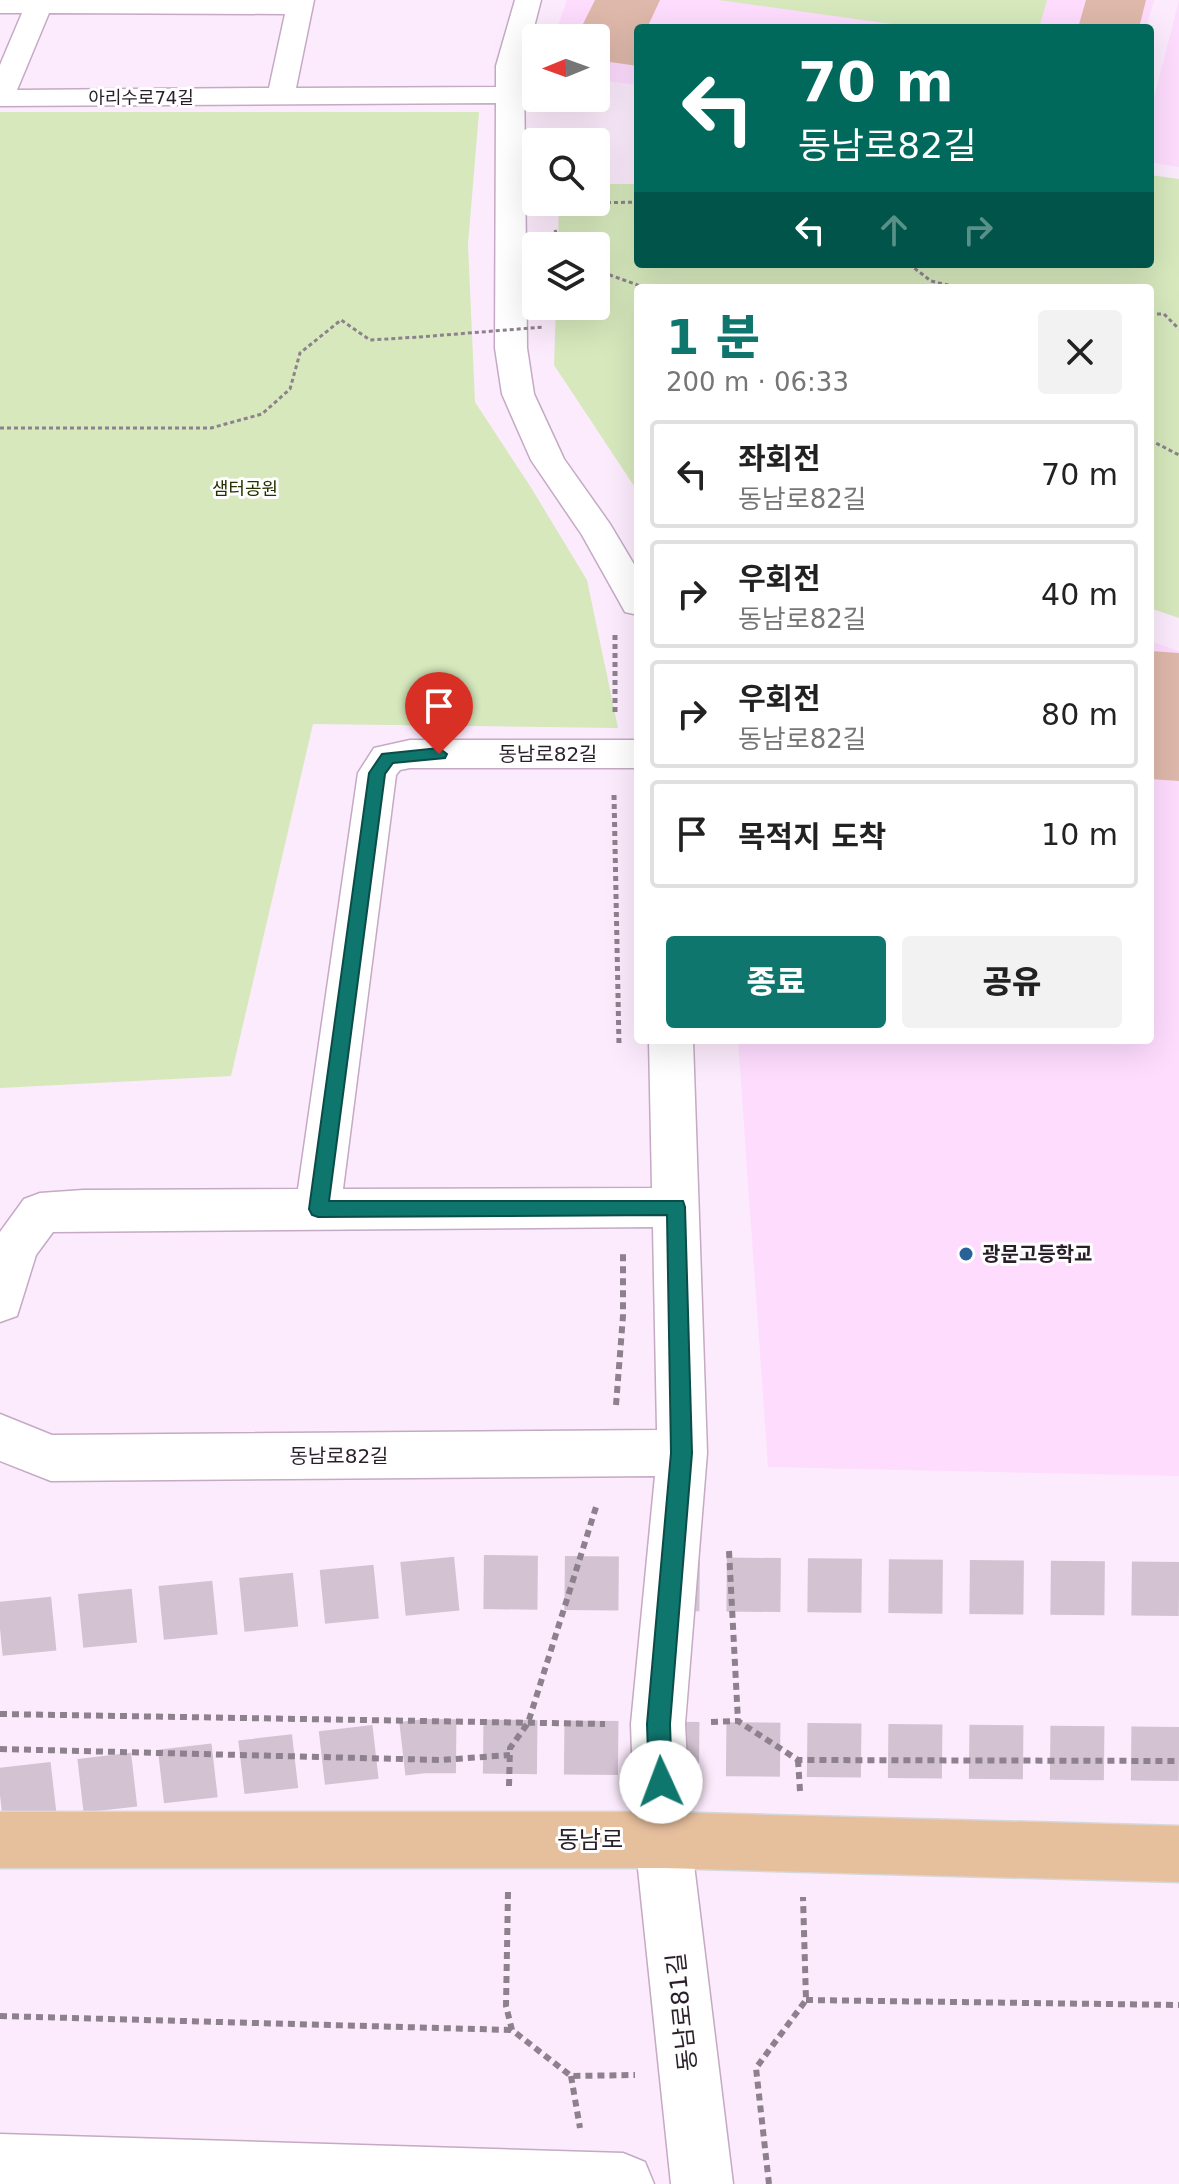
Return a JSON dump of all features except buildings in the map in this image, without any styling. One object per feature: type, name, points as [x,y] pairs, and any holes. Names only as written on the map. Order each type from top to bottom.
[{"type":"main road","name":"동남로","points":[[0,1840],[663,1840],[1179,1854]]},
{"type":"street","points":[[528,0],[510,66],[511,348],[518,394],[548,460],[598,532],[634,596]]},
{"type":"street","points":[[0,97],[40,3]]},
{"type":"street","points":[[0,5],[300,3],[281,95]]},
{"type":"street","name":"아리수로74길","points":[[0,97],[510,95]]},
{"type":"street","name":"동남로82길","points":[[318,1209],[377,773],[388,758],[410,754],[634,754]]},
{"type":"street","points":[[663,1840],[658,1724],[682,1453],[671,1044]]},
{"type":"street","points":[[0,1301],[15,1248],[40,1213],[676,1207]]},
{"type":"street","name":"동남로82길","points":[[0,1437],[51,1458],[682,1453]]},
{"type":"street","name":"동남로81길","points":[[663,1840],[702,2184]]},
{"type":"street","points":[[0,2165],[199,2178],[623,2184]]},
{"type":"path","points":[[610,203],[634,202]]},
{"type":"path","points":[[550,218],[556,232]]},
{"type":"path","points":[[914,268],[931,281],[943,284]]},
{"type":"path","points":[[610,275],[635,284]]},
{"type":"path","points":[[1154,314],[1164,314],[1179,329]]},
{"type":"path","points":[[0,428],[211,428],[262,414],[290,389],[300,353],[341,320],[370,340],[544,327]]},
{"type":"path","points":[[1154,442],[1179,455]]},
{"type":"path","points":[[614,794],[619,1048]]},
{"type":"path","points":[[0,1749],[441,1760],[510,1752],[528,1723],[613,1454],[623,1316],[623,1207]]},
{"type":"path","points":[[0,1714],[528,1723]]},
{"type":"path","points":[[738,1721],[798,1760],[1179,1761]]},
{"type":"path","points":[[769,2184],[756,2068],[806,2000],[1179,2005]]},
{"type":"path","points":[[506,2006],[512,2030]]},
{"type":"path","points":[[0,2016],[512,2030],[571,2076]]},
{"type":"shaded area","points":[[567,0],[1154,0],[1147,24],[634,24],[634,84],[610,81],[610,24],[559,24]]},
{"type":"shaded area","points":[[1179,0],[1179,167],[1154,163],[1154,98]]},
{"type":"shaded area","name":"광문고등학교","points":[[1154,642],[1179,651],[1179,1476],[768,1467],[738,1044],[1154,1044]]},
{"type":"green space","points":[[718,0],[1047,0],[1040,24],[892,24]]},
{"type":"green space","name":"샘터공원","points":[[0,112],[479,112],[468,244],[475,402],[587,580],[618,728],[313,724],[231,1076],[0,1088]]},
{"type":"green space","points":[[1154,176],[1179,179],[1179,618],[1154,609],[1154,284],[634,284],[634,486],[554,365],[556,320],[610,320],[610,232],[558,232],[559,216],[610,216],[610,184],[634,184],[634,268],[1154,268]]},
{"type":"tunnel","points":[[0,1629],[472,1582],[1179,1589]]},
{"type":"tunnel","points":[[0,1795],[426,1746],[1179,1754]]},
{"type":"place","name":"광문고등학교","points":[[966,1254]]},
{"type":"route","points":[[439,754],[388,758],[377,773],[318,1209],[676,1207],[682,1453],[658,1724],[661,1782]]}]
